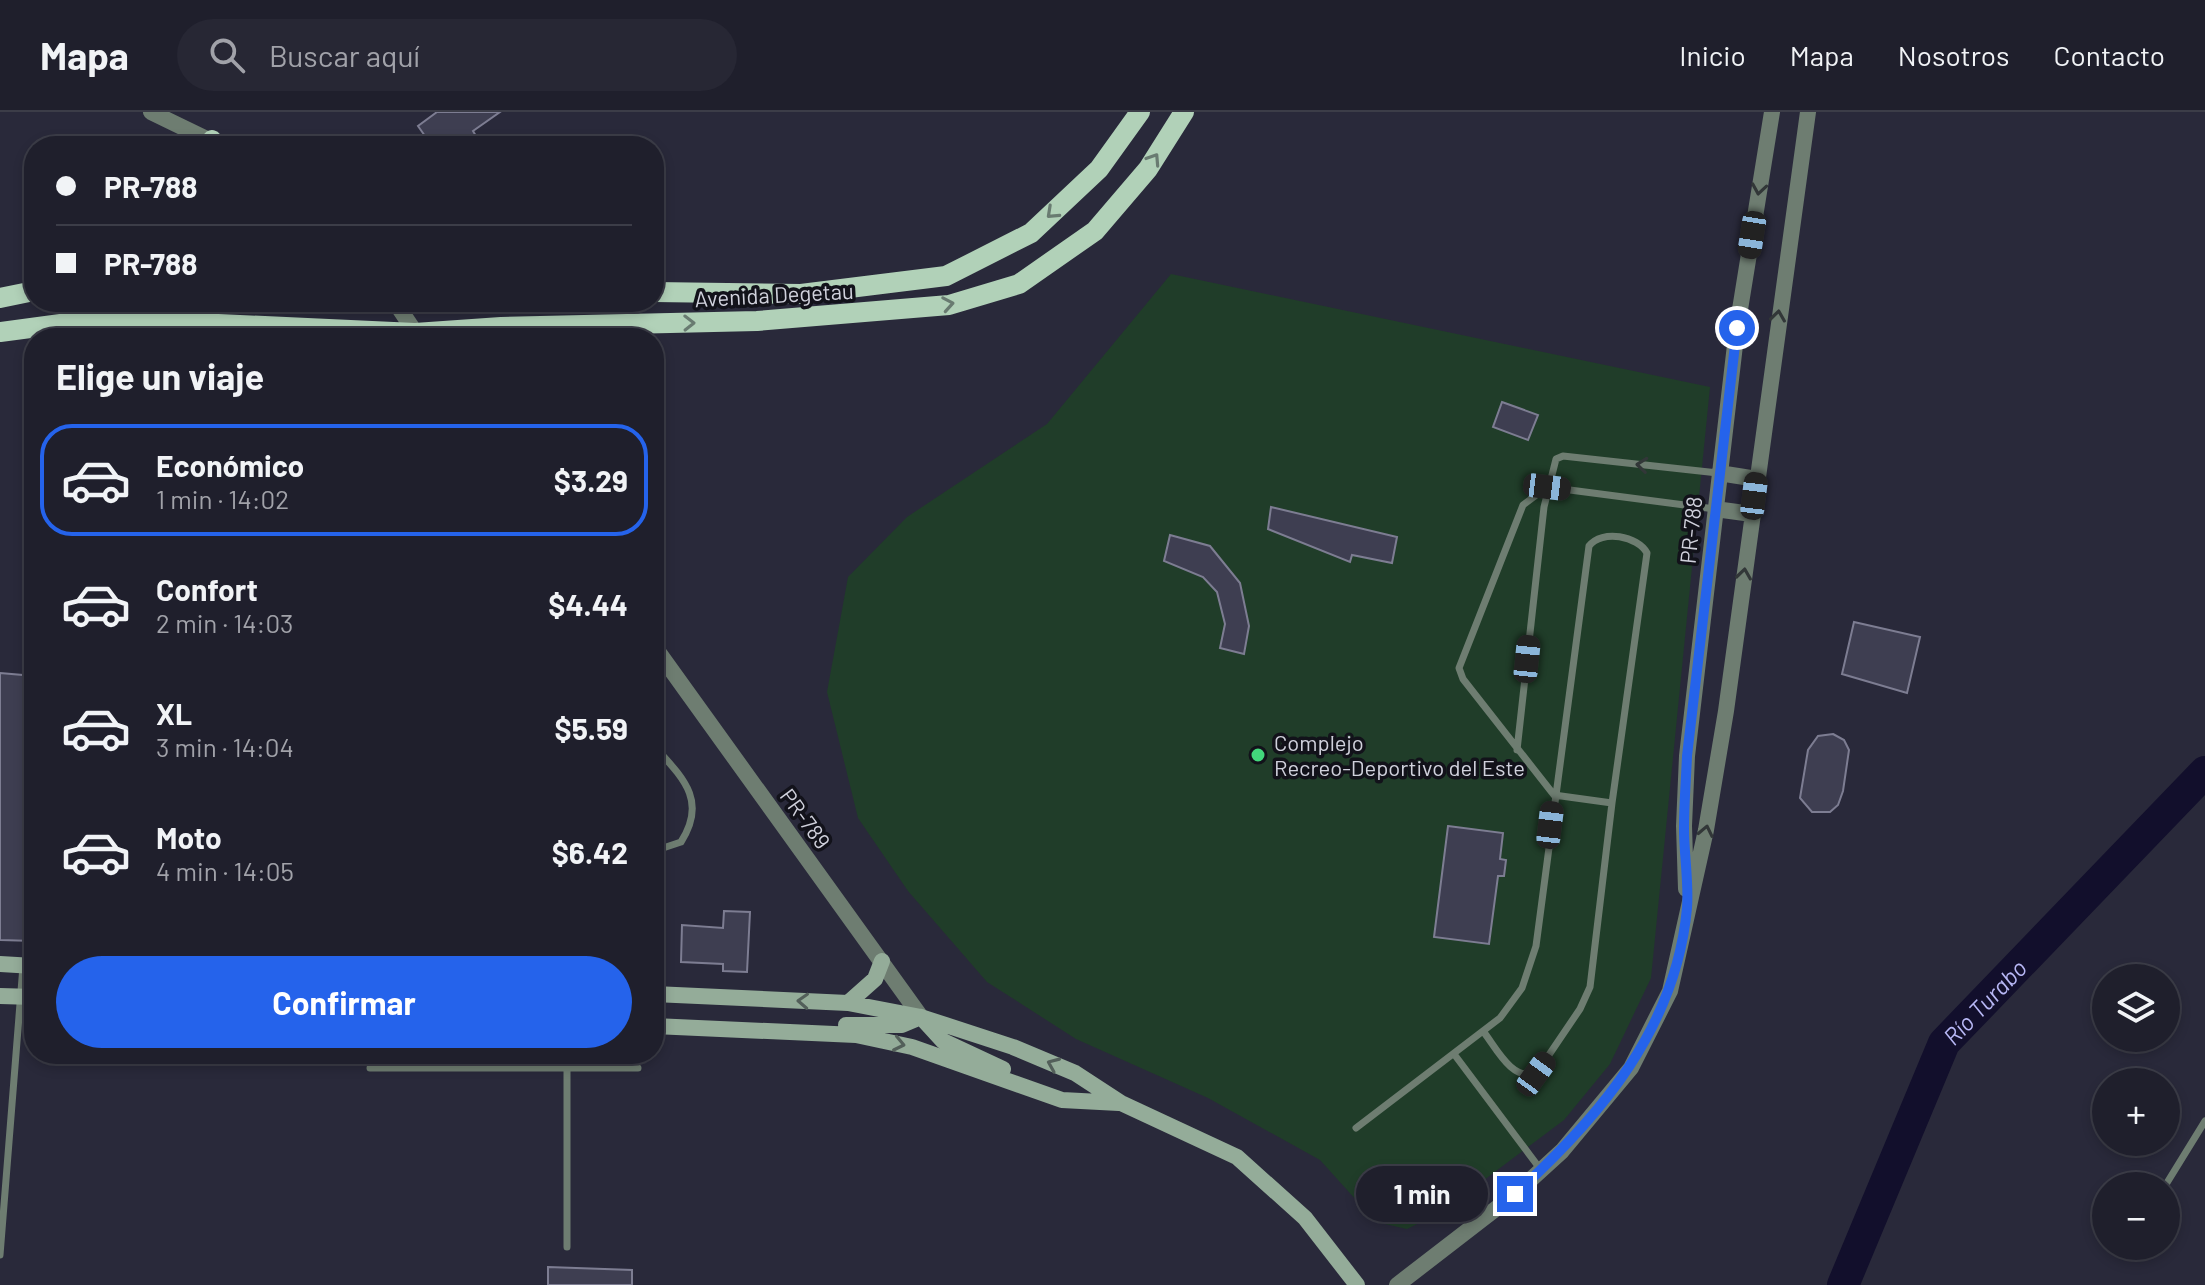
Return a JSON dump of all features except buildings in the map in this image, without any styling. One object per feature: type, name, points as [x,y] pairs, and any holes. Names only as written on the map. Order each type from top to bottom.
[{"type":"main road","name":"Avenida Degetau","points":[[664,292],[801,294],[946,276],[1031,233],[1099,169],[1140,112]]},
{"type":"main road","name":"Avenida Degetau","points":[[599,328],[757,321],[949,305],[1019,284],[1095,231],[1148,169],[1184,112]]},
{"type":"main road","points":[[0,298],[24,293]]},
{"type":"main road","name":"Avenida Degetau","points":[[30,328],[68,323],[197,323],[289,328]]},
{"type":"main road","name":"Avenida Degetau","points":[[0,332],[24,329]]},
{"type":"main road","points":[[848,1003],[875,979],[882,961]]},
{"type":"main road","points":[[0,964],[24,966]]},
{"type":"main road","points":[[664,994],[848,1003],[921,1017],[1013,1047],[1075,1073],[1121,1103],[1237,1157],[1305,1218],[1357,1285]]},
{"type":"main road","points":[[0,996],[24,997]]},
{"type":"main road","points":[[678,1027],[706,1019],[729,1019],[882,1027],[902,1025],[921,1017]]},
{"type":"main road","points":[[921,1017],[943,1041],[998,1066],[1026,1087]]},
{"type":"main road","points":[[664,1026],[856,1035],[912,1047],[1062,1100],[1121,1103]]},
{"type":"street","points":[[151,112],[200,136]]},
{"type":"street","name":"PR-788","points":[[1687,907],[1684,826],[1687,756],[1719,473],[1772,112]]},
{"type":"street","name":"PR-788","points":[[1397,1285],[1541,1170],[1592,1118],[1631,1068],[1670,991],[1711,800],[1808,112]]},
{"type":"street","points":[[1719,473],[1757,479]]},
{"type":"street","points":[[1715,509],[1752,514]]},
{"type":"street","name":"PR-789","points":[[664,660],[921,1017]]},
{"type":"lane","points":[[1517,750],[1547,487],[1556,459],[1563,456],[1719,473]]},
{"type":"lane","points":[[1612,803],[1554,795],[1463,679],[1459,668],[1523,505],[1547,487],[1715,509]]},
{"type":"lane","points":[[1356,1128],[1483,1031],[1511,1004],[1530,969],[1589,546],[1605,536],[1633,540],[1647,553],[1590,987],[1580,1009],[1536,1074],[1526,1077],[1517,1074],[1483,1031]]},
{"type":"lane","points":[[664,759],[683,779],[692,798],[693,818],[681,842],[664,848]]},
{"type":"lane","points":[[0,1255],[24,1026]]},
{"type":"lane","points":[[1454,1054],[1541,1170]]},
{"type":"lane","points":[[370,1068],[638,1068]]},
{"type":"lane","points":[[567,1068],[567,1247]]},
{"type":"lane","points":[[2174,1172],[2205,1121]]},
{"type":"green space","name":"Complejo Recreo-Deportivo del Este","points":[[1171,274],[1710,387],[1651,978],[1610,1064],[1564,1120],[1440,1213],[1407,1229],[1376,1222],[1320,1160],[1208,1098],[1076,1039],[987,982],[908,891],[858,818],[827,692],[848,577],[907,517],[1047,424]]},
{"type":"waterway","name":"Río Turabo","points":[[1843,1285],[1944,1043],[2205,772]]},
{"type":"place","name":"Complejo Recreo-Deportivo del Este","points":[[1258,755]]},
{"type":"route","points":[[1515,1194],[1562,1151],[1631,1068],[1670,991],[1678,962],[1687,907],[1684,826],[1687,756],[1737,328]]}]
